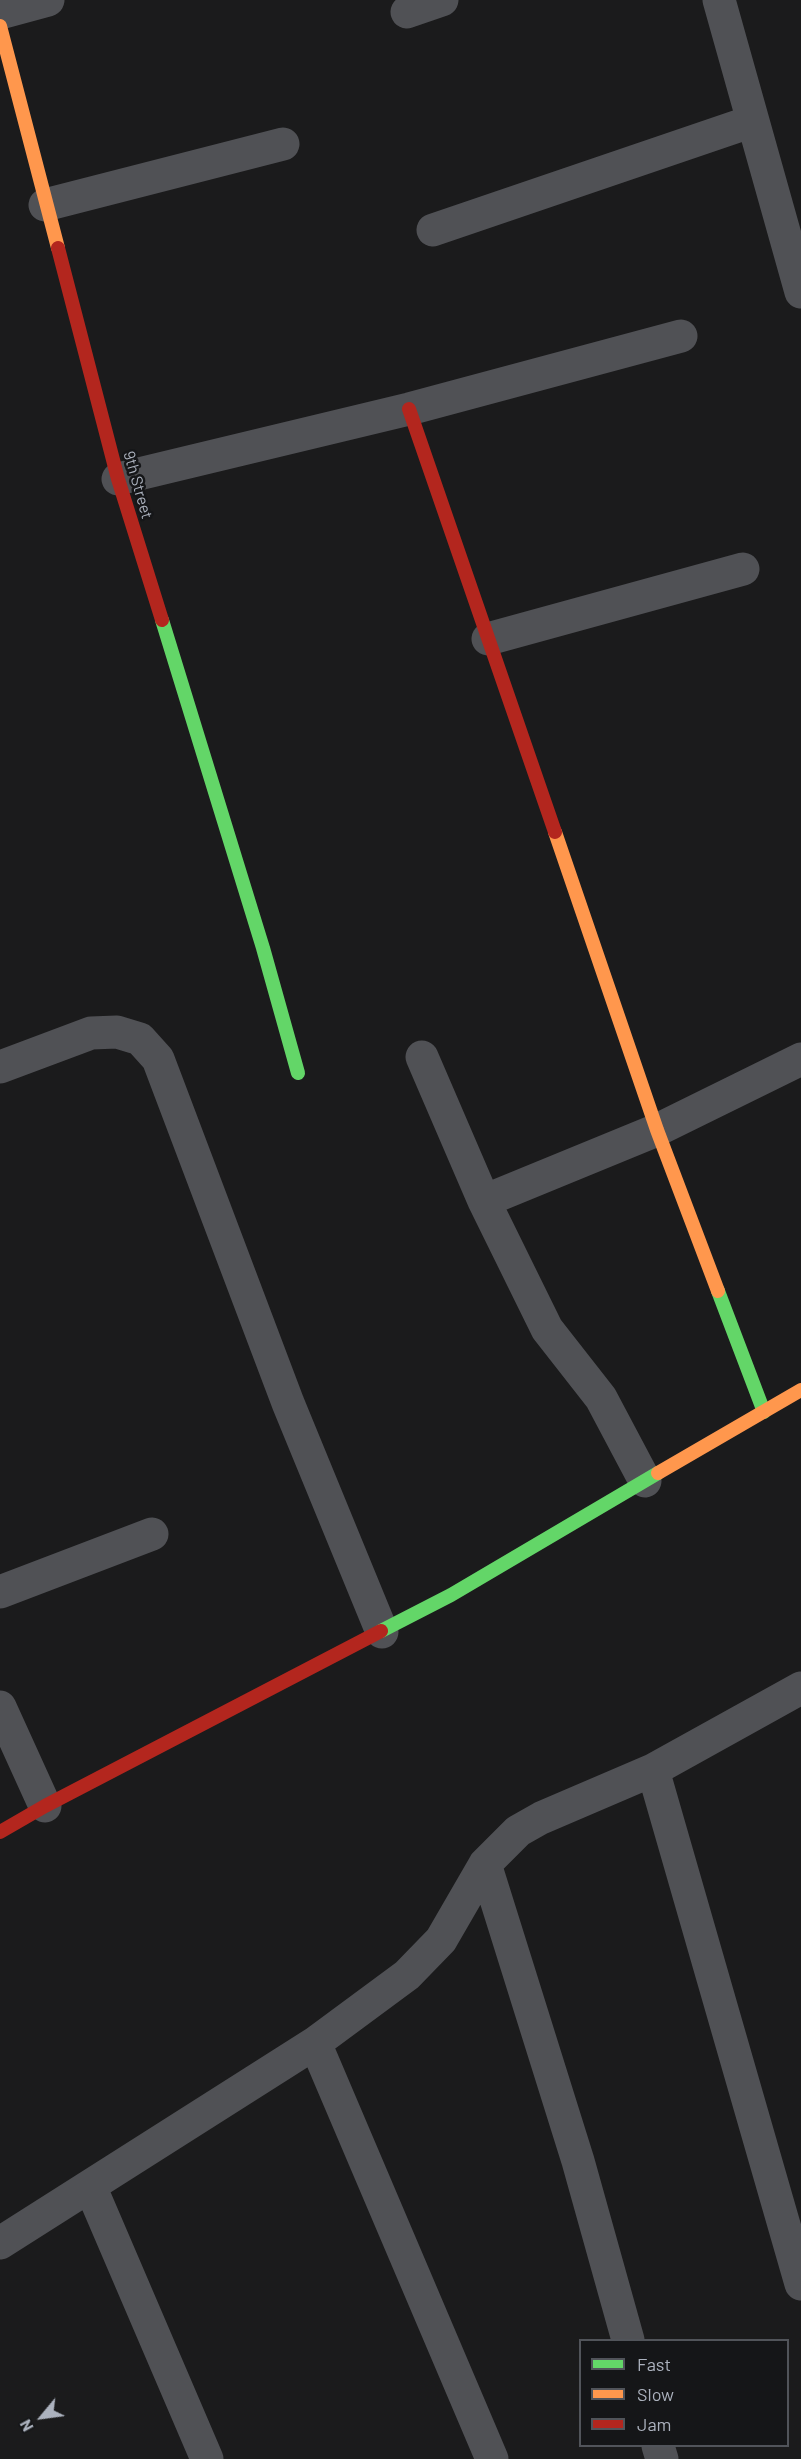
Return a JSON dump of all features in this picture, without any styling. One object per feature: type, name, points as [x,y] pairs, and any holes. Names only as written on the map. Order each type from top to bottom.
[{"type":"street","points":[[0,13],[48,0]]},
{"type":"street","points":[[407,12],[442,0]]},
{"type":"street","points":[[719,0],[801,292]]},
{"type":"street","name":"9th Street","points":[[0,26],[5,71],[45,204],[118,479],[263,948],[298,1073]]},
{"type":"street","points":[[433,230],[753,121]]},
{"type":"street","points":[[45,204],[283,144]]},
{"type":"street","points":[[118,479],[409,409],[681,336]]},
{"type":"street","points":[[409,409],[657,1130],[764,1412]]},
{"type":"street","points":[[488,639],[743,569]]},
{"type":"street","points":[[0,1066],[91,1033],[117,1032],[140,1039],[158,1059],[288,1403],[382,1632]]},
{"type":"street","points":[[422,1057],[484,1201],[547,1329],[601,1398],[645,1481]]},
{"type":"street","points":[[484,1201],[657,1130],[801,1059]]},
{"type":"street","points":[[0,1832],[45,1806],[451,1595],[801,1390]]},
{"type":"street","points":[[0,1592],[152,1534]]},
{"type":"street","points":[[0,2243],[315,2043],[407,1974],[441,1940],[484,1864],[518,1830],[653,1770],[801,1688]]},
{"type":"street","points":[[0,1707],[45,1806]]},
{"type":"street","points":[[653,1770],[801,2284]]},
{"type":"street","points":[[484,1864],[578,2161],[628,2339]]},
{"type":"street","points":[[315,2043],[492,2459]]},
{"type":"street","points":[[90,2186],[207,2459]]},
{"type":"traffic: fast","points":[[162,620],[263,948],[298,1073]]},
{"type":"traffic: fast","points":[[718,1291],[764,1412]]},
{"type":"traffic: fast","points":[[381,1631],[451,1595],[658,1473]]},
{"type":"traffic: slow","points":[[0,26],[58,248]]},
{"type":"traffic: slow","points":[[555,832],[657,1130],[718,1291]]},
{"type":"traffic: slow","points":[[658,1473],[801,1390]]},
{"type":"traffic: jam","points":[[58,248],[118,479],[162,620]]},
{"type":"traffic: jam","points":[[409,409],[555,832]]},
{"type":"traffic: jam","points":[[0,1832],[45,1806],[381,1631]]}]
